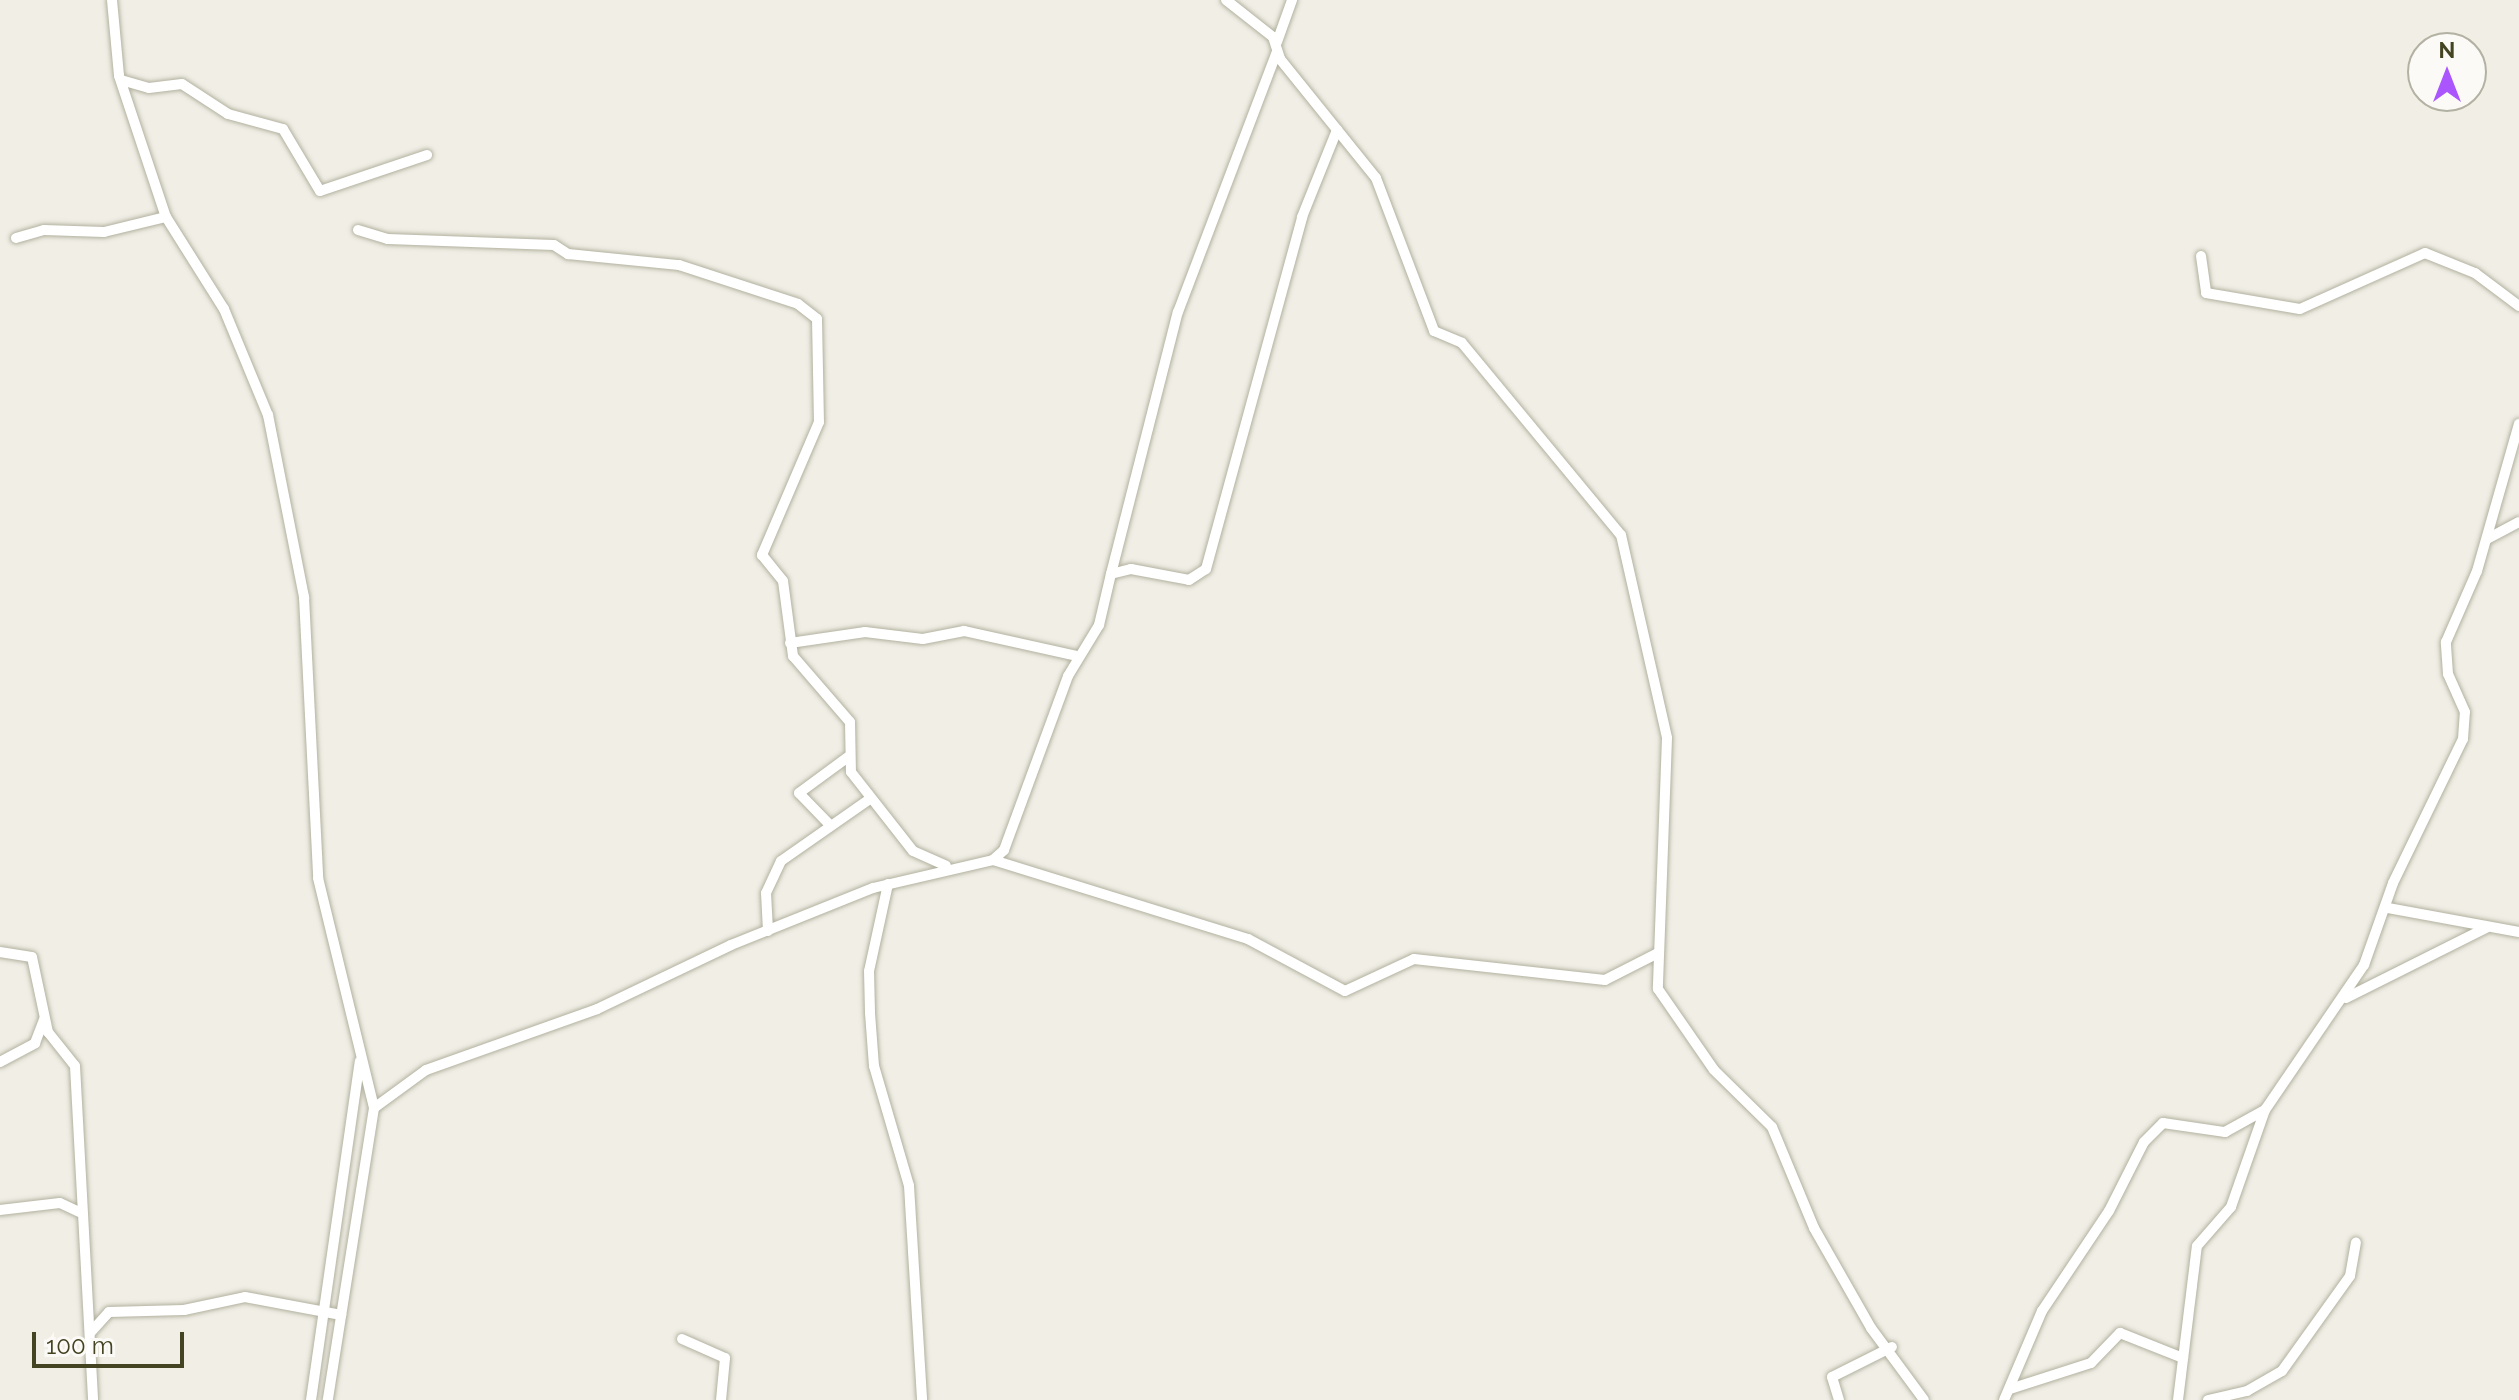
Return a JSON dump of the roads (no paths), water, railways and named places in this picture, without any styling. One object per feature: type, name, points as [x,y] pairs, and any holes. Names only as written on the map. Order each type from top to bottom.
[{"type":"street","points":[[112,0],[121,80],[166,217],[224,309],[278,453],[304,597],[318,878],[374,1108],[328,1400]]},
{"type":"street","points":[[1226,0],[1277,47],[1380,185],[1429,324],[1462,343],[1621,535],[1667,738],[1658,953],[1664,1004],[1714,1070],[1772,1127],[1814,1228],[1871,1328],[1892,1347],[1924,1400]]},
{"type":"street","points":[[993,860],[1018,824],[1077,656],[1099,625],[1178,312],[1292,0]]},
{"type":"street","points":[[121,80],[149,88],[182,84],[228,114],[283,129],[320,191],[427,155]]},
{"type":"street","points":[[1111,574],[1131,569],[1189,580],[1206,569],[1302,217],[1337,130]]},
{"type":"street","points":[[16,238],[44,230],[104,232],[166,217]]},
{"type":"street","points":[[358,230],[388,239],[554,245],[568,254],[679,265],[798,304],[817,319],[819,422],[791,480],[776,536],[762,555],[783,581],[790,643],[816,690],[850,722],[848,757],[870,799],[913,851],[948,866]]},
{"type":"street","points":[[2201,256],[2206,293],[2300,309],[2425,253],[2475,273],[2519,306]]},
{"type":"street","points":[[2178,1400],[2197,1246],[2231,1207],[2265,1110],[2346,998],[2388,908],[2398,871],[2463,739],[2465,712],[2448,674],[2446,642],[2487,539],[2519,424]]},
{"type":"street","points":[[2487,539],[2519,522]]},
{"type":"street","points":[[790,643],[964,631],[1077,656]]},
{"type":"street","points":[[829,824],[799,793],[848,757]]},
{"type":"street","points":[[768,931],[772,875],[789,850],[870,799]]},
{"type":"street","points":[[374,1108],[426,1070],[597,1009],[768,931],[888,884],[948,866],[993,860],[1248,939],[1345,991],[1414,959],[1605,980],[1658,953]]},
{"type":"street","points":[[888,884],[869,971],[870,1013],[874,1066],[909,1186],[922,1400]]},
{"type":"street","points":[[2388,908],[2519,932]]},
{"type":"street","points":[[2346,998],[2486,928]]},
{"type":"street","points":[[0,952],[32,957],[44,1019],[75,1066],[93,1400]]},
{"type":"street","points":[[0,1062],[35,1043],[44,1019]]},
{"type":"street","points":[[311,1400],[361,1058]]},
{"type":"street","points":[[2006,1395],[2042,1311],[2109,1211],[2144,1142],[2163,1123],[2225,1132],[2265,1110]]},
{"type":"street","points":[[0,1210],[60,1203],[81,1213]]},
{"type":"street","points":[[2208,1400],[2247,1391],[2282,1371],[2350,1276],[2356,1243]]},
{"type":"street","points":[[91,1332],[109,1312],[184,1310],[245,1297],[324,1309],[341,1315]]},
{"type":"street","points":[[2006,1395],[2091,1363],[2120,1333],[2183,1358]]},
{"type":"street","points":[[682,1339],[725,1358],[721,1400]]},
{"type":"street","points":[[1839,1400],[1832,1377],[1892,1347]]}]
